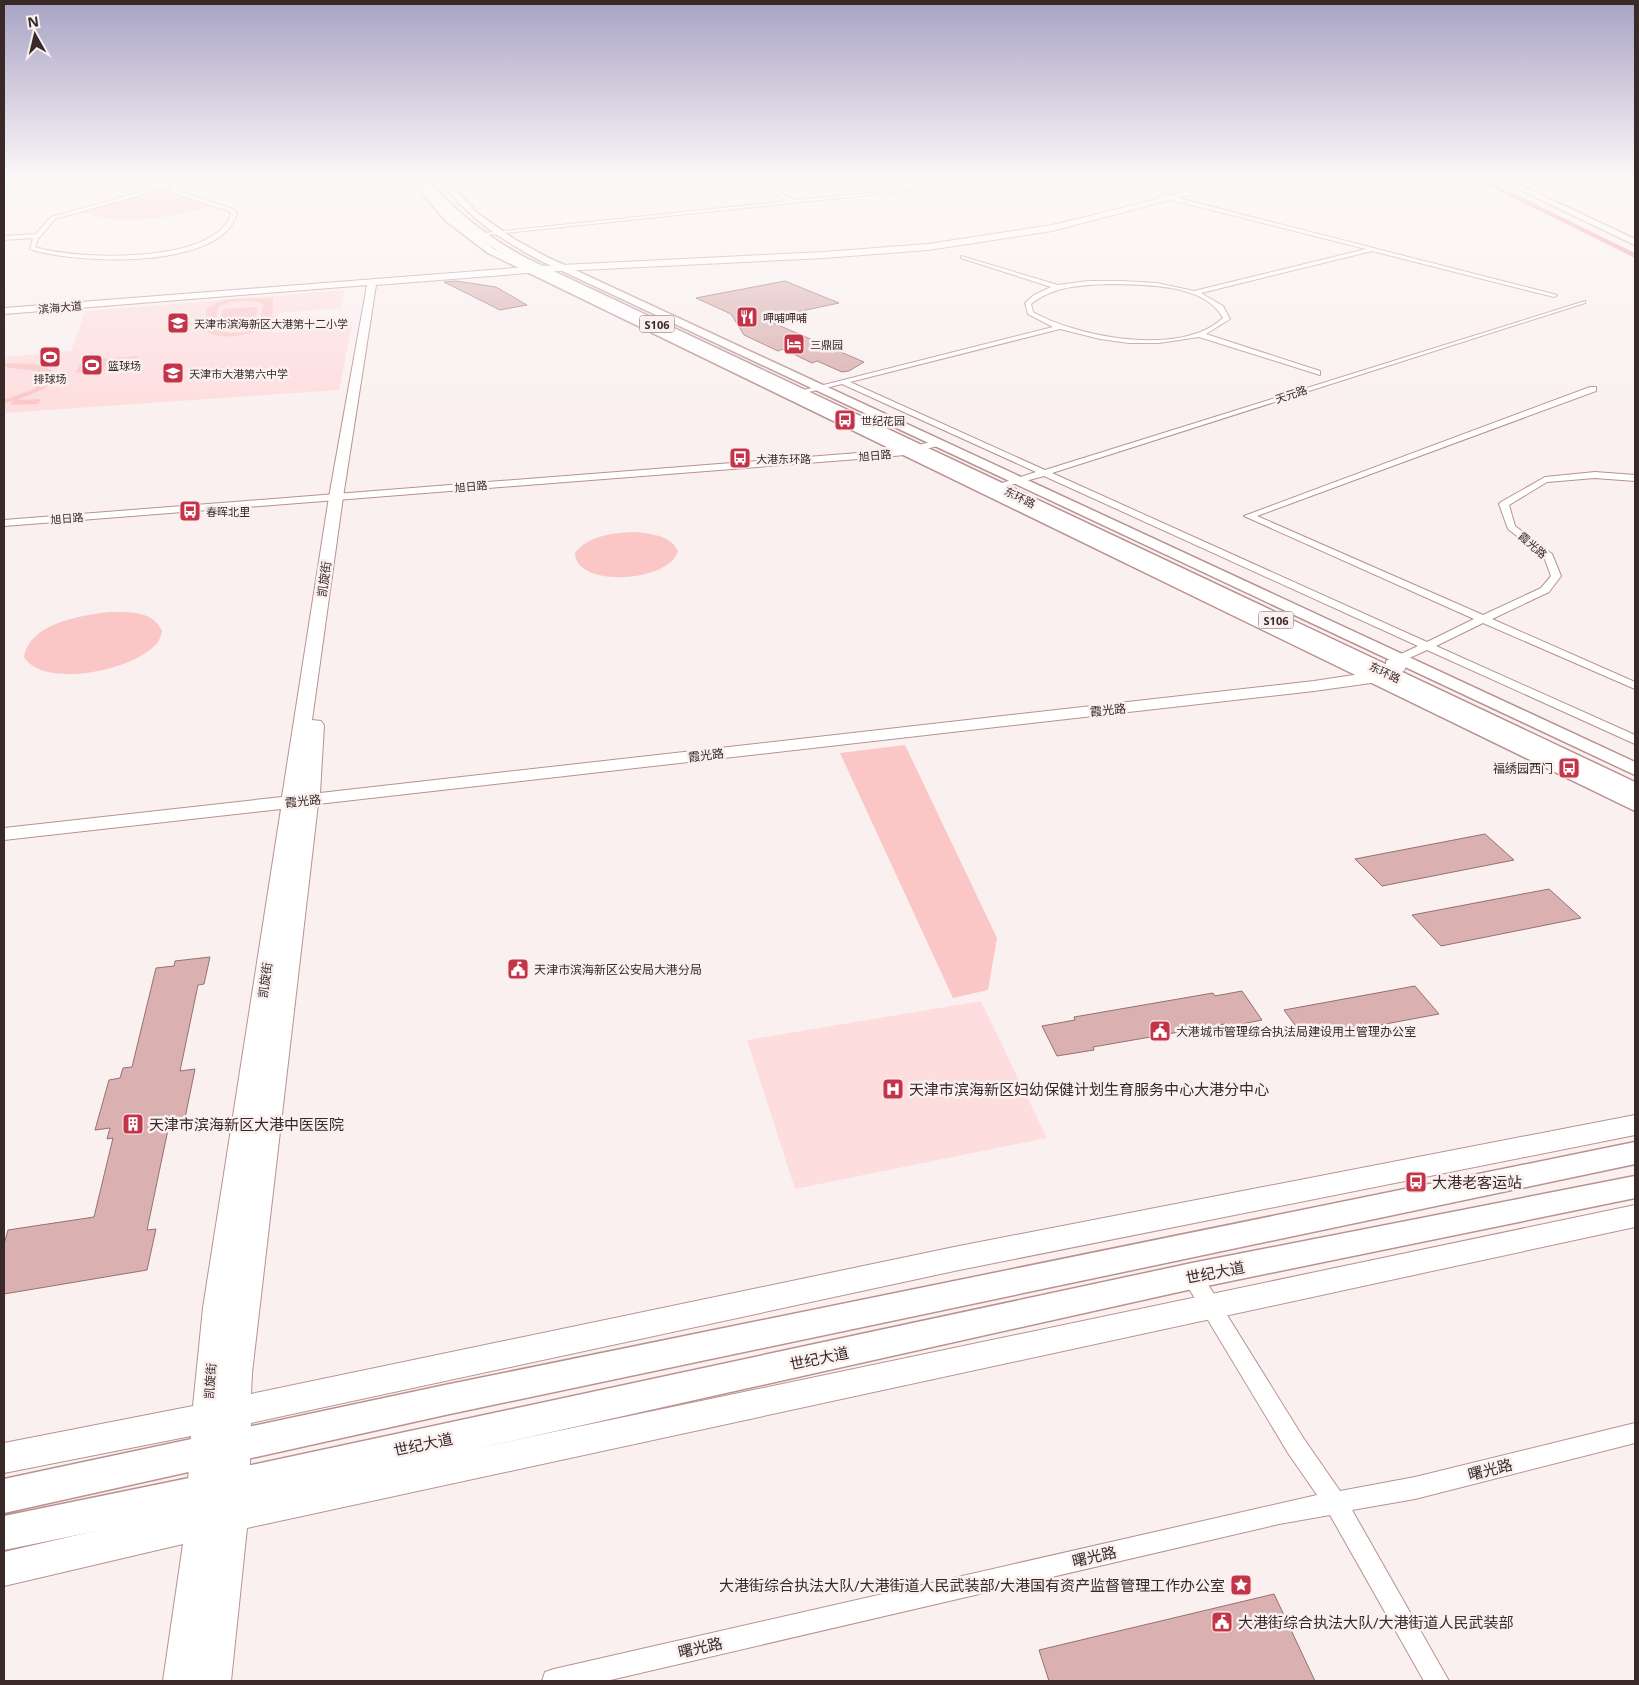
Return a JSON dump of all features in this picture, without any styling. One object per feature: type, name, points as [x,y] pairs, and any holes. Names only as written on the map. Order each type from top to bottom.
[{"type":"highway","points":[[523,258],[543,267]]},
{"type":"highway","name":"东环路","points":[[918,446],[1009,484],[1635,791]]},
{"type":"highway","name":"东环路","points":[[1384,669],[1635,779]]},
{"type":"main road","points":[[515,258],[543,267],[1384,669],[1635,805]]},
{"type":"main road","points":[[529,258],[543,267],[918,446]]},
{"type":"main road","name":"滨海大道","points":[[4,310],[543,267],[762,258]]},
{"type":"main road","name":"滨海大道","points":[[4,310],[543,267]]},
{"type":"main road","name":"凯旋街","points":[[220,1450],[207,1418],[217,1308],[300,797],[341,495],[376,281]]},
{"type":"main road","points":[[1384,669],[1635,769]]},
{"type":"main road","name":"霞光路","points":[[4,827],[300,797],[1222,697],[1384,669]]},
{"type":"main road","name":"凯旋街","points":[[213,1681],[220,1450],[235,1412],[245,1302],[300,797]]},
{"type":"main road","name":"霞光路","points":[[4,834],[300,797]]},
{"type":"main road","points":[[4,1458],[207,1418],[959,1258],[1635,1125]]},
{"type":"main road","points":[[4,1496],[464,1396],[1635,1153]]},
{"type":"main road","name":"世纪大道","points":[[4,1533],[218,1505],[1192,1276],[1635,1187]]},
{"type":"main road","points":[[4,1569],[218,1505],[293,1502],[1635,1216]]},
{"type":"main road","name":"凯旋街","points":[[181,1681],[218,1505]]},
{"type":"street","points":[[65,258],[126,258]]},
{"type":"street","points":[[965,258],[1057,287]]},
{"type":"street","points":[[1193,293],[1338,258]]},
{"type":"street","points":[[1407,258],[1554,295]]},
{"type":"street","points":[[1081,283],[1129,283],[1168,287],[1193,293],[1213,301],[1224,310],[1226,319],[1218,328],[1201,335],[1172,340],[1137,341],[1100,338],[1057,328],[1043,323],[1030,313],[1028,303],[1038,294],[1057,287],[1081,283]]},
{"type":"street","name":"天元路","points":[[1009,484],[1583,302]]},
{"type":"street","points":[[804,391],[1057,328]]},
{"type":"street","points":[[1201,335],[1317,373]]},
{"type":"street","points":[[842,382],[1635,740]]},
{"type":"street","points":[[1594,389],[1249,516],[1635,686]]},
{"type":"street","name":"旭日路","points":[[4,523],[918,446]]},
{"type":"street","name":"霞光路","points":[[1384,669],[1427,646],[1484,621],[1545,590],[1556,576],[1548,556],[1511,527],[1504,504],[1545,480],[1595,475],[1635,478]]},
{"type":"street","name":"旭日路","points":[[4,519],[341,495]]},
{"type":"street","points":[[1192,1276],[1209,1307],[1296,1446],[1335,1502],[1437,1681]]},
{"type":"street","name":"曙光路","points":[[554,1681],[1335,1502],[1415,1488],[1635,1433]]},
{"type":"shaded area","name":"天津市大港第六中学","points":[[344,290],[341,308],[279,313],[272,333],[352,326],[339,390],[4,413],[4,357],[71,351],[85,311]]},
{"type":"shaded area","points":[[238,298],[273,298],[272,329],[228,337],[211,334],[204,329],[207,309],[214,304]],"holes":[[[251,301],[263,304],[260,326],[243,332],[231,333],[215,328],[218,307],[230,302]]]},
{"type":"shaded area","points":[[257,307],[256,323],[220,326],[223,309]]},
{"type":"shaded area","name":"篮球场","points":[[138,356],[131,370],[104,371],[112,358]]},
{"type":"shaded area","name":"篮球场","points":[[110,358],[102,371],[75,373],[84,359]]},
{"type":"shaded area","points":[[4,363],[35,364],[52,370],[56,379],[44,389],[17,400],[41,399],[38,404],[10,405],[13,401],[4,403],[4,400],[34,389],[44,379],[38,371],[4,367]]},
{"type":"shaded area","points":[[635,532],[665,538],[678,551],[671,562],[658,570],[641,575],[605,576],[590,572],[579,564],[575,553],[587,542],[610,534]]},
{"type":"shaded area","points":[[108,612],[139,614],[153,619],[162,631],[158,642],[147,652],[131,661],[112,668],[91,672],[50,673],[35,667],[24,657],[28,645],[46,629],[71,619]]},
{"type":"shaded area","points":[[905,745],[997,938],[988,990],[953,998],[840,753]]},
{"type":"shaded area","name":"天津市滨海新区妇幼保健计划生育服务中心大港分中心","points":[[981,1001],[1047,1138],[795,1189],[747,1040]]},
{"type":"building","points":[[456,281],[496,287],[527,305],[500,310],[444,282]]},
{"type":"building","points":[[785,281],[839,303],[764,319],[864,362],[849,371],[842,372],[817,361],[812,363],[783,349],[778,351],[744,335],[731,314],[696,298]]},
{"type":"building","points":[[1485,834],[1514,860],[1382,886],[1355,859]]},
{"type":"building","points":[[1549,889],[1581,918],[1441,946],[1412,915]]},
{"type":"building","name":"天津市滨海新区大港中医医院","points":[[210,957],[204,984],[198,985],[180,1071],[195,1069],[185,1118],[170,1120],[147,1230],[156,1229],[147,1270],[4,1294],[4,1244],[8,1230],[94,1217],[113,1138],[107,1139],[110,1128],[95,1130],[109,1080],[120,1078],[123,1068],[132,1067],[156,968],[174,966],[175,961]]},
{"type":"building","points":[[1415,986],[1439,1014],[1305,1039],[1284,1010]]},
{"type":"building","name":"大港城市管理综合执法局建设用土管理办公室","points":[[1242,991],[1262,1020],[1227,1027],[1225,1024],[1093,1047],[1094,1050],[1057,1056],[1042,1026],[1075,1020],[1074,1017],[1213,993],[1215,996]]},
{"type":"building","name":"大港街综合执法大队/大港街道人民武装部","points":[[1274,1594],[1315,1681],[1049,1681],[1039,1650]]},
{"type":"place","name":"呷哺呷哺","points":[[747,317]]},
{"type":"place","name":"天津市滨海新区大港第十二小学","points":[[178,323]]},
{"type":"place","name":"三鼎园","points":[[794,344]]},
{"type":"place","name":"排球场","points":[[50,357]]},
{"type":"place","name":"篮球场","points":[[92,365]]},
{"type":"place","name":"天津市大港第六中学","points":[[173,373]]},
{"type":"place","name":"世纪花园","points":[[845,420]]},
{"type":"place","name":"大港东环路","points":[[740,458]]},
{"type":"place","name":"春晖北里","points":[[190,511]]},
{"type":"place","name":"福绣园西门","points":[[1569,768]]},
{"type":"place","name":"天津市滨海新区公安局大港分局","points":[[518,969]]},
{"type":"place","name":"大港城市管理综合执法局建设用土管理办公室","points":[[1160,1031]]},
{"type":"place","name":"天津市滨海新区妇幼保健计划生育服务中心大港分中心","points":[[893,1089]]},
{"type":"place","name":"天津市滨海新区大港中医医院","points":[[133,1124]]},
{"type":"place","name":"大港老客运站","points":[[1416,1182]]},
{"type":"place","name":"大港街综合执法大队/大港街道人民武装部/大港国有资产监督管理工作办公室","points":[[1241,1585]]},
{"type":"place","name":"大港街综合执法大队/大港街道人民武装部","points":[[1222,1622]]}]
